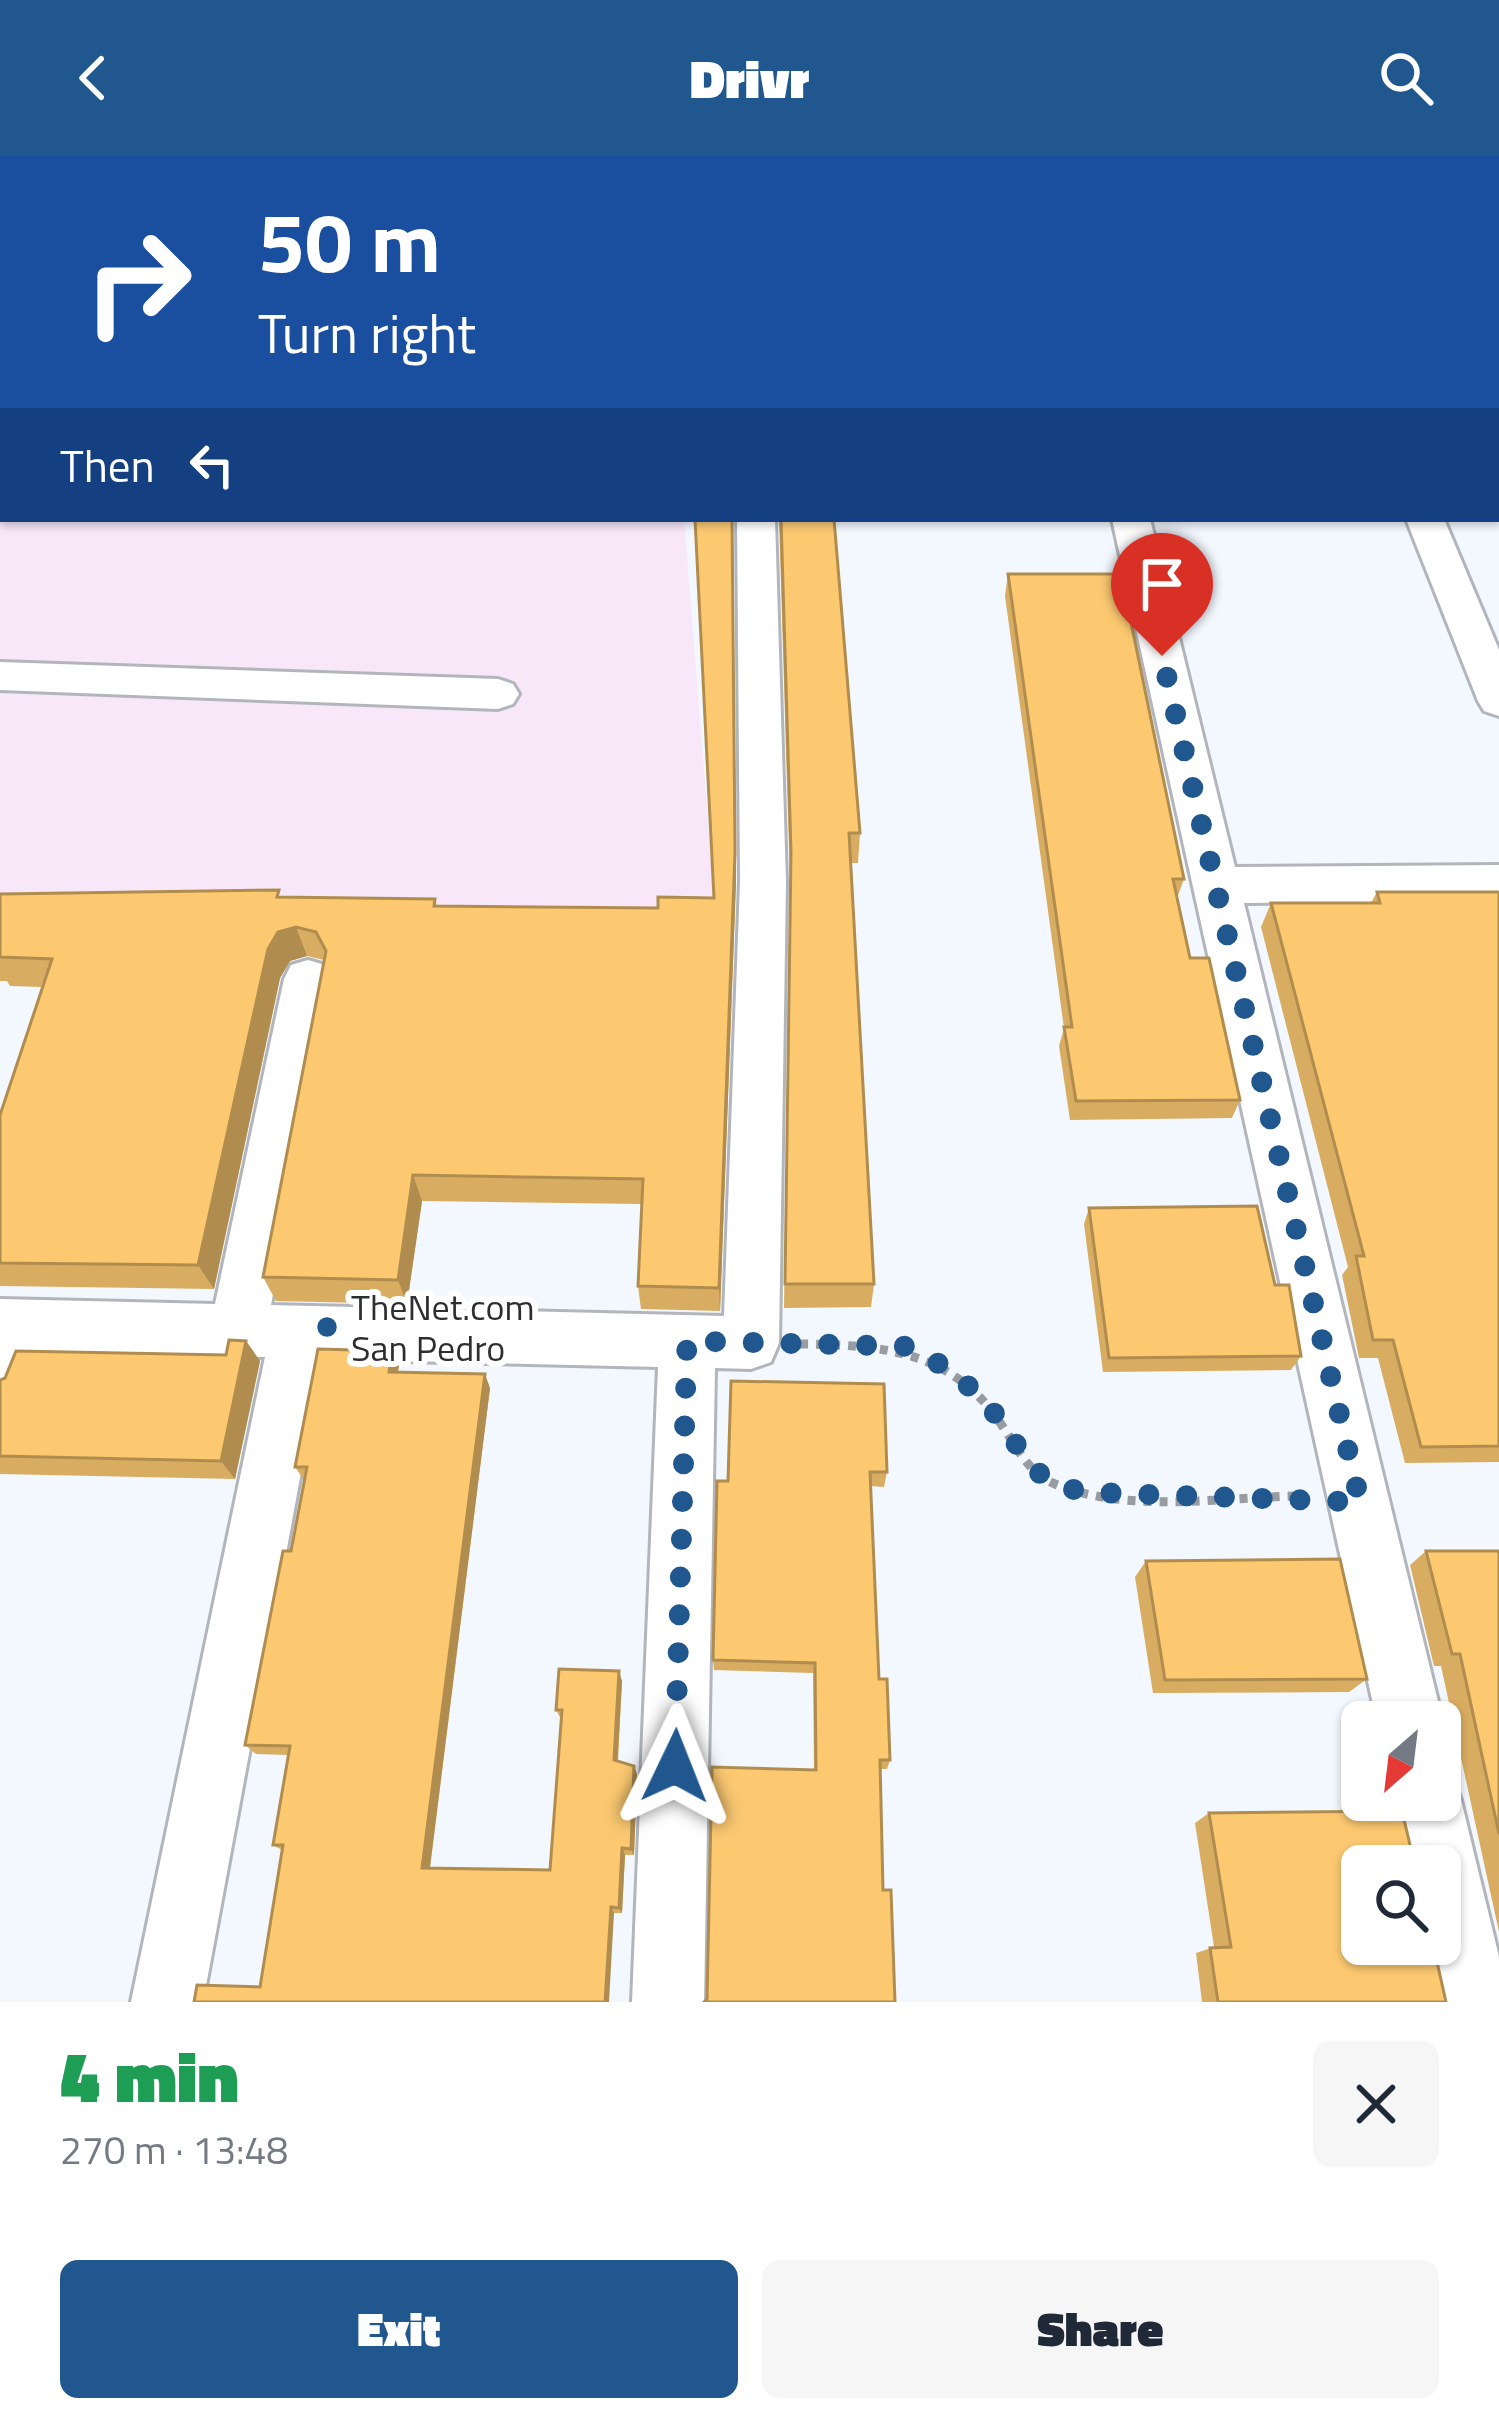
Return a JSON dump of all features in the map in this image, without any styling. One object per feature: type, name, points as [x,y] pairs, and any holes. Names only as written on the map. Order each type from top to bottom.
[{"type":"street","points":[[7,1343],[269,1332],[751,1343],[763,882],[756,522]]},
{"type":"street","points":[[1132,522],[1405,1701]]},
{"type":"street","points":[[1425,522],[1497,688]]},
{"type":"street","points":[[0,676],[498,694]]},
{"type":"street","points":[[1214,885],[1499,883]]},
{"type":"street","points":[[167,2002],[269,1332],[308,980]]},
{"type":"street","points":[[668,2002],[687,1341]]},
{"type":"street","points":[[1433,1821],[1474,2002]]},
{"type":"path","points":[[751,1343],[904,1346],[922,1353],[995,1414],[1024,1464],[1057,1486],[1083,1492],[1360,1502]]},
{"type":"shaded area","points":[[0,522],[684,522],[716,921],[0,910]]},
{"type":"building","points":[[695,522],[732,522],[735,852],[719,1288],[638,1286],[643,1179],[413,1175],[398,1280],[263,1277],[326,951],[316,932],[296,927],[278,932],[268,949],[198,1265],[0,1263],[0,1115],[52,959],[0,957],[0,894],[279,890],[277,897],[435,899],[434,906],[658,908],[658,897],[714,898]]},
{"type":"building","points":[[781,522],[834,522],[860,833],[849,833],[874,1284],[785,1284],[791,852]]},
{"type":"building","points":[[1008,574],[1121,574],[1184,879],[1173,879],[1190,958],[1209,958],[1240,1100],[1076,1101],[1064,1027],[1072,1027]]},
{"type":"building","points":[[1377,892],[1499,892],[1499,1446],[1421,1447],[1393,1340],[1373,1340],[1356,1256],[1364,1256],[1271,903],[1380,903]]},
{"type":"building","points":[[1257,1206],[1275,1285],[1289,1285],[1301,1356],[1109,1358],[1089,1208]]},
{"type":"building","points":[[229,1340],[246,1341],[221,1461],[0,1456],[0,1380],[16,1351],[226,1355]]},
{"type":"building","points":[[318,1349],[392,1351],[389,1372],[485,1374],[422,1868],[550,1870],[562,1710],[556,1710],[559,1669],[619,1671],[614,1760],[634,1766],[631,1849],[622,1848],[619,1908],[611,1907],[605,2002],[194,2002],[197,1985],[260,1987],[283,1845],[273,1845],[290,1746],[245,1745],[283,1551],[291,1551],[307,1467],[295,1467]]},
{"type":"building","points":[[731,1381],[884,1384],[887,1472],[870,1472],[879,1679],[887,1679],[890,1760],[880,1760],[883,1890],[891,1890],[895,2002],[704,2002],[712,1767],[816,1770],[815,1663],[713,1660],[717,1481],[728,1481]]},
{"type":"building","points":[[1426,1551],[1499,1551],[1499,1834],[1460,1654],[1452,1654]]},
{"type":"building","points":[[1340,1559],[1367,1679],[1165,1680],[1146,1561]]},
{"type":"building","points":[[1341,1812],[1341,1821],[1404,1821],[1410,1845],[1341,1845],[1341,1965],[1438,1965],[1446,2002],[1218,2002],[1210,1948],[1231,1947],[1209,1813]]},
{"type":"place","name":"TheNet.com San Pedro","points":[[327,1327]]},
{"type":"route","points":[[675,1766],[687,1341],[904,1346],[922,1353],[948,1370],[995,1414],[1024,1464],[1057,1486],[1101,1494],[1316,1497],[1360,1502],[1162,656]]}]
